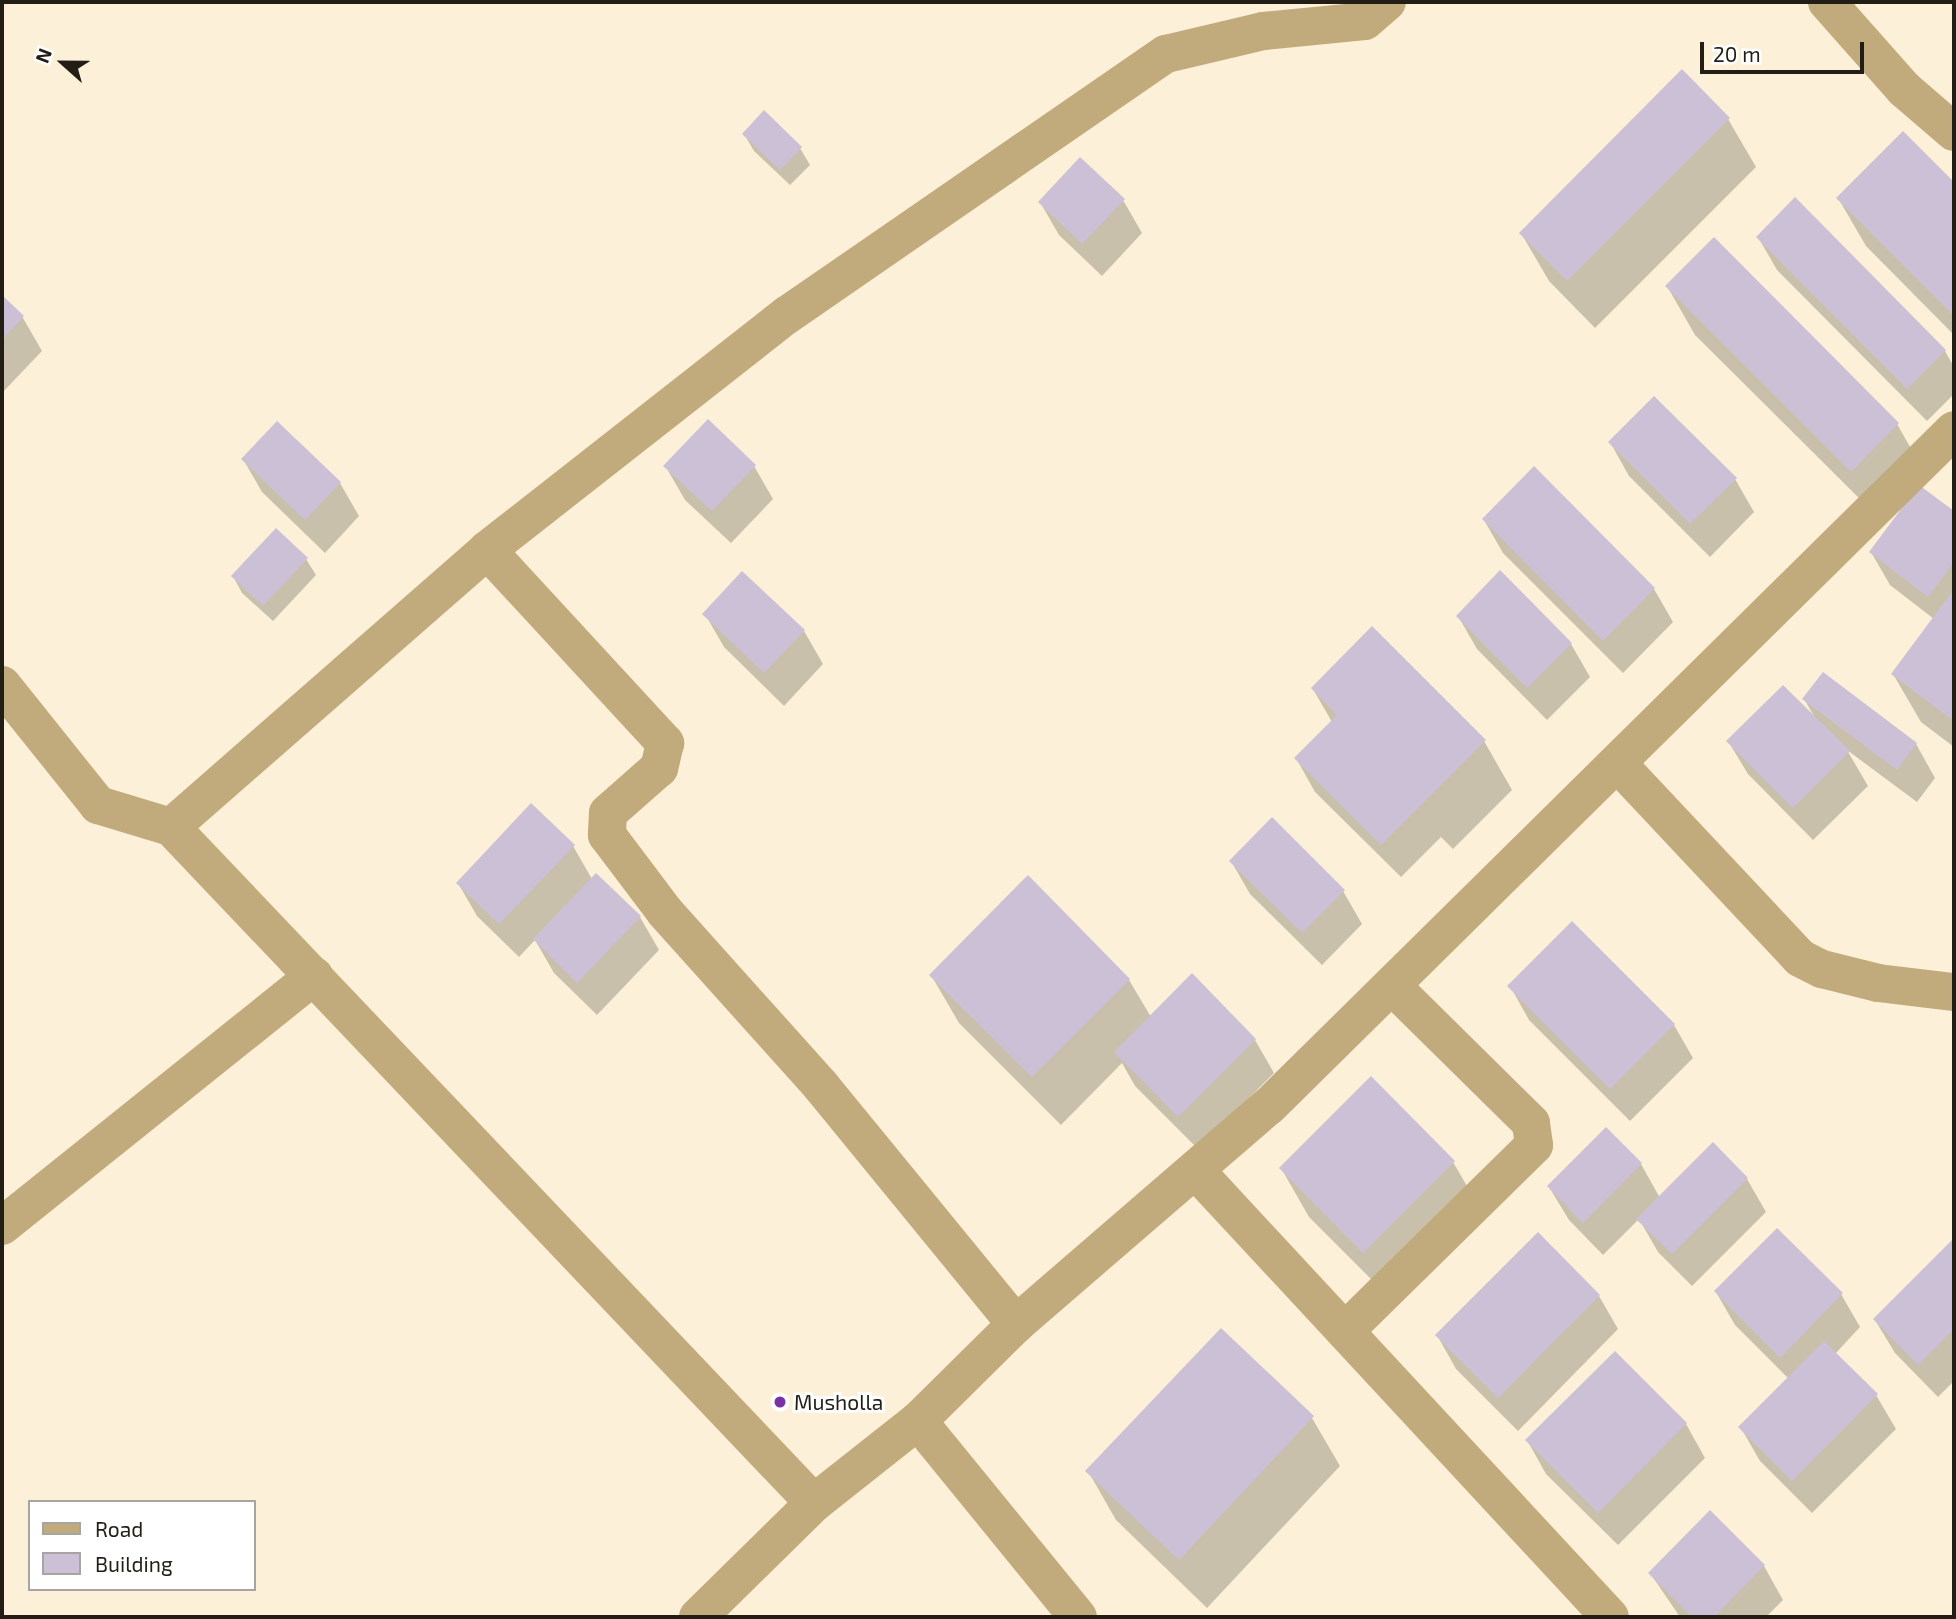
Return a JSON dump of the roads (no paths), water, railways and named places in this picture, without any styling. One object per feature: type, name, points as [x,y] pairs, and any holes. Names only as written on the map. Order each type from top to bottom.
[{"type":"street","points":[[172,827],[487,550],[787,315],[1166,54],[1263,31],[1366,21],[1387,2]]},
{"type":"street","points":[[1827,2],[1904,89],[1954,132]]},
{"type":"street","points":[[698,1617],[814,1503],[918,1421],[1016,1324],[1197,1172],[1392,986],[1954,430]]},
{"type":"street","points":[[487,550],[666,743],[659,768],[608,813],[607,835],[665,912],[821,1086],[1016,1324]]},
{"type":"street","points":[[2,685],[98,805],[172,827],[814,1503]]},
{"type":"street","points":[[1618,764],[1800,958],[1822,969],[1878,983],[1954,992]]},
{"type":"street","points":[[2,1226],[314,976]]},
{"type":"street","points":[[1345,1331],[1534,1145],[1531,1123],[1392,986]]},
{"type":"street","points":[[1197,1172],[1345,1331],[1599,1613]]},
{"type":"street","points":[[918,1421],[1078,1617]]},
{"type":"place","name":"Musholla","points":[[780,1402]]}]
